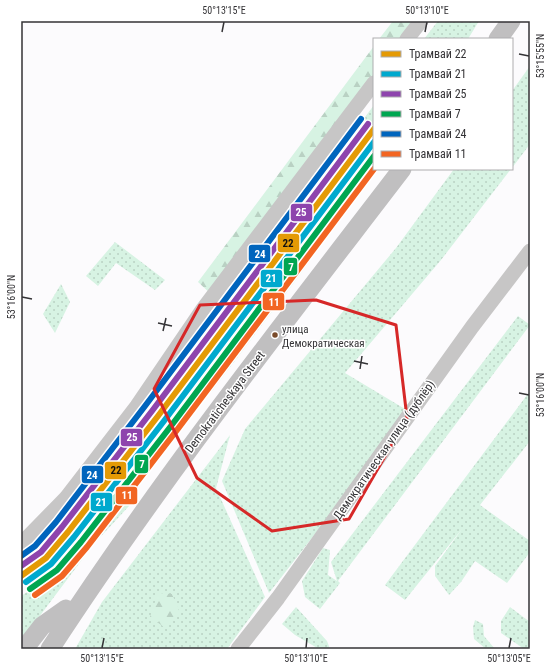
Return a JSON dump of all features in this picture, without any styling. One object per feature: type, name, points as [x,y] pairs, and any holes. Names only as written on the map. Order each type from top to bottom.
[{"type":"main road","points":[[499,38],[511,21]]},
{"type":"main road","name":"Demokraticheskaya Street","points":[[50,649],[94,581],[174,469],[401,170]]},
{"type":"main road","name":"Demokraticheskaya Street","points":[[36,649],[66,609],[94,581]]},
{"type":"main road","points":[[24,649],[42,626],[66,609]]},
{"type":"street","points":[[408,38],[421,21]]},
{"type":"street","points":[[21,544],[66,498],[137,406],[203,309],[373,84]]},
{"type":"street","name":"Демократическая улица (дублёр)","points":[[238,649],[278,598],[463,339],[530,251]]},
{"type":"highlighted area","points":[[316,300],[396,325],[407,418],[349,519],[272,531],[197,478],[154,389],[200,305]]},
{"type":"green space","points":[[393,21],[421,21],[408,38],[380,38]]},
{"type":"green space","points":[[438,21],[479,21],[469,38],[425,38]]},
{"type":"green space","points":[[373,47],[373,84],[213,296],[198,282]]},
{"type":"green space","points":[[530,66],[530,144],[513,167],[513,90]]},
{"type":"green space","points":[[373,106],[373,170],[376,170],[212,391],[175,426],[158,416],[242,309],[229,299]]},
{"type":"green space","points":[[453,170],[510,170],[441,260],[345,373],[410,412],[269,593],[222,481],[245,429],[396,248]]},
{"type":"green space","points":[[115,242],[165,280],[155,290],[116,263],[98,286],[86,276]]},
{"type":"green space","points":[[61,284],[70,302],[55,333],[43,314]]},
{"type":"green space","points":[[518,316],[530,325],[338,581],[340,583],[320,609],[305,597],[302,581],[323,548],[330,550],[328,575],[337,581],[331,562]]},
{"type":"green space","points":[[530,391],[530,441],[480,505],[530,541],[530,552],[507,583],[475,561],[461,582],[449,595],[435,576],[435,566],[462,529],[405,600],[385,585]]},
{"type":"green space","points":[[138,419],[150,427],[42,561],[21,574],[21,556],[49,538]]},
{"type":"green space","points":[[230,435],[216,488],[265,597],[227,649],[75,649],[102,602]]},
{"type":"green space","points":[[136,481],[129,506],[93,545],[21,641],[21,596],[44,581],[87,538],[90,539]]},
{"type":"green space","points":[[158,593],[172,594],[180,613],[164,627],[150,617]]},
{"type":"green space","points":[[296,607],[327,641],[330,649],[319,649],[295,635],[282,624]]},
{"type":"green space","points":[[510,607],[530,622],[530,649],[524,649],[501,633],[501,621]]},
{"type":"green space","points":[[475,620],[483,624],[484,636],[495,649],[486,649],[474,639],[473,627]]},
{"type":"tram line","name":"24","points":[[21,556],[35,546],[56,522],[361,119]]},
{"type":"tram line","name":"25","points":[[21,566],[41,552],[62,527],[152,411],[368,124]]},
{"type":"tram line","name":"22","points":[[21,576],[46,558],[68,532],[158,416],[373,130]]},
{"type":"tram line","name":"21","points":[[26,582],[51,564],[74,537],[164,421],[373,143]]},
{"type":"tram line","name":"7","points":[[30,589],[57,570],[81,542],[171,426],[373,157]]},
{"type":"tram line","name":"11","points":[[35,595],[62,576],[87,547],[373,170]]},
{"type":"place","name":"улица Демократическая","points":[[275,335]]}]
